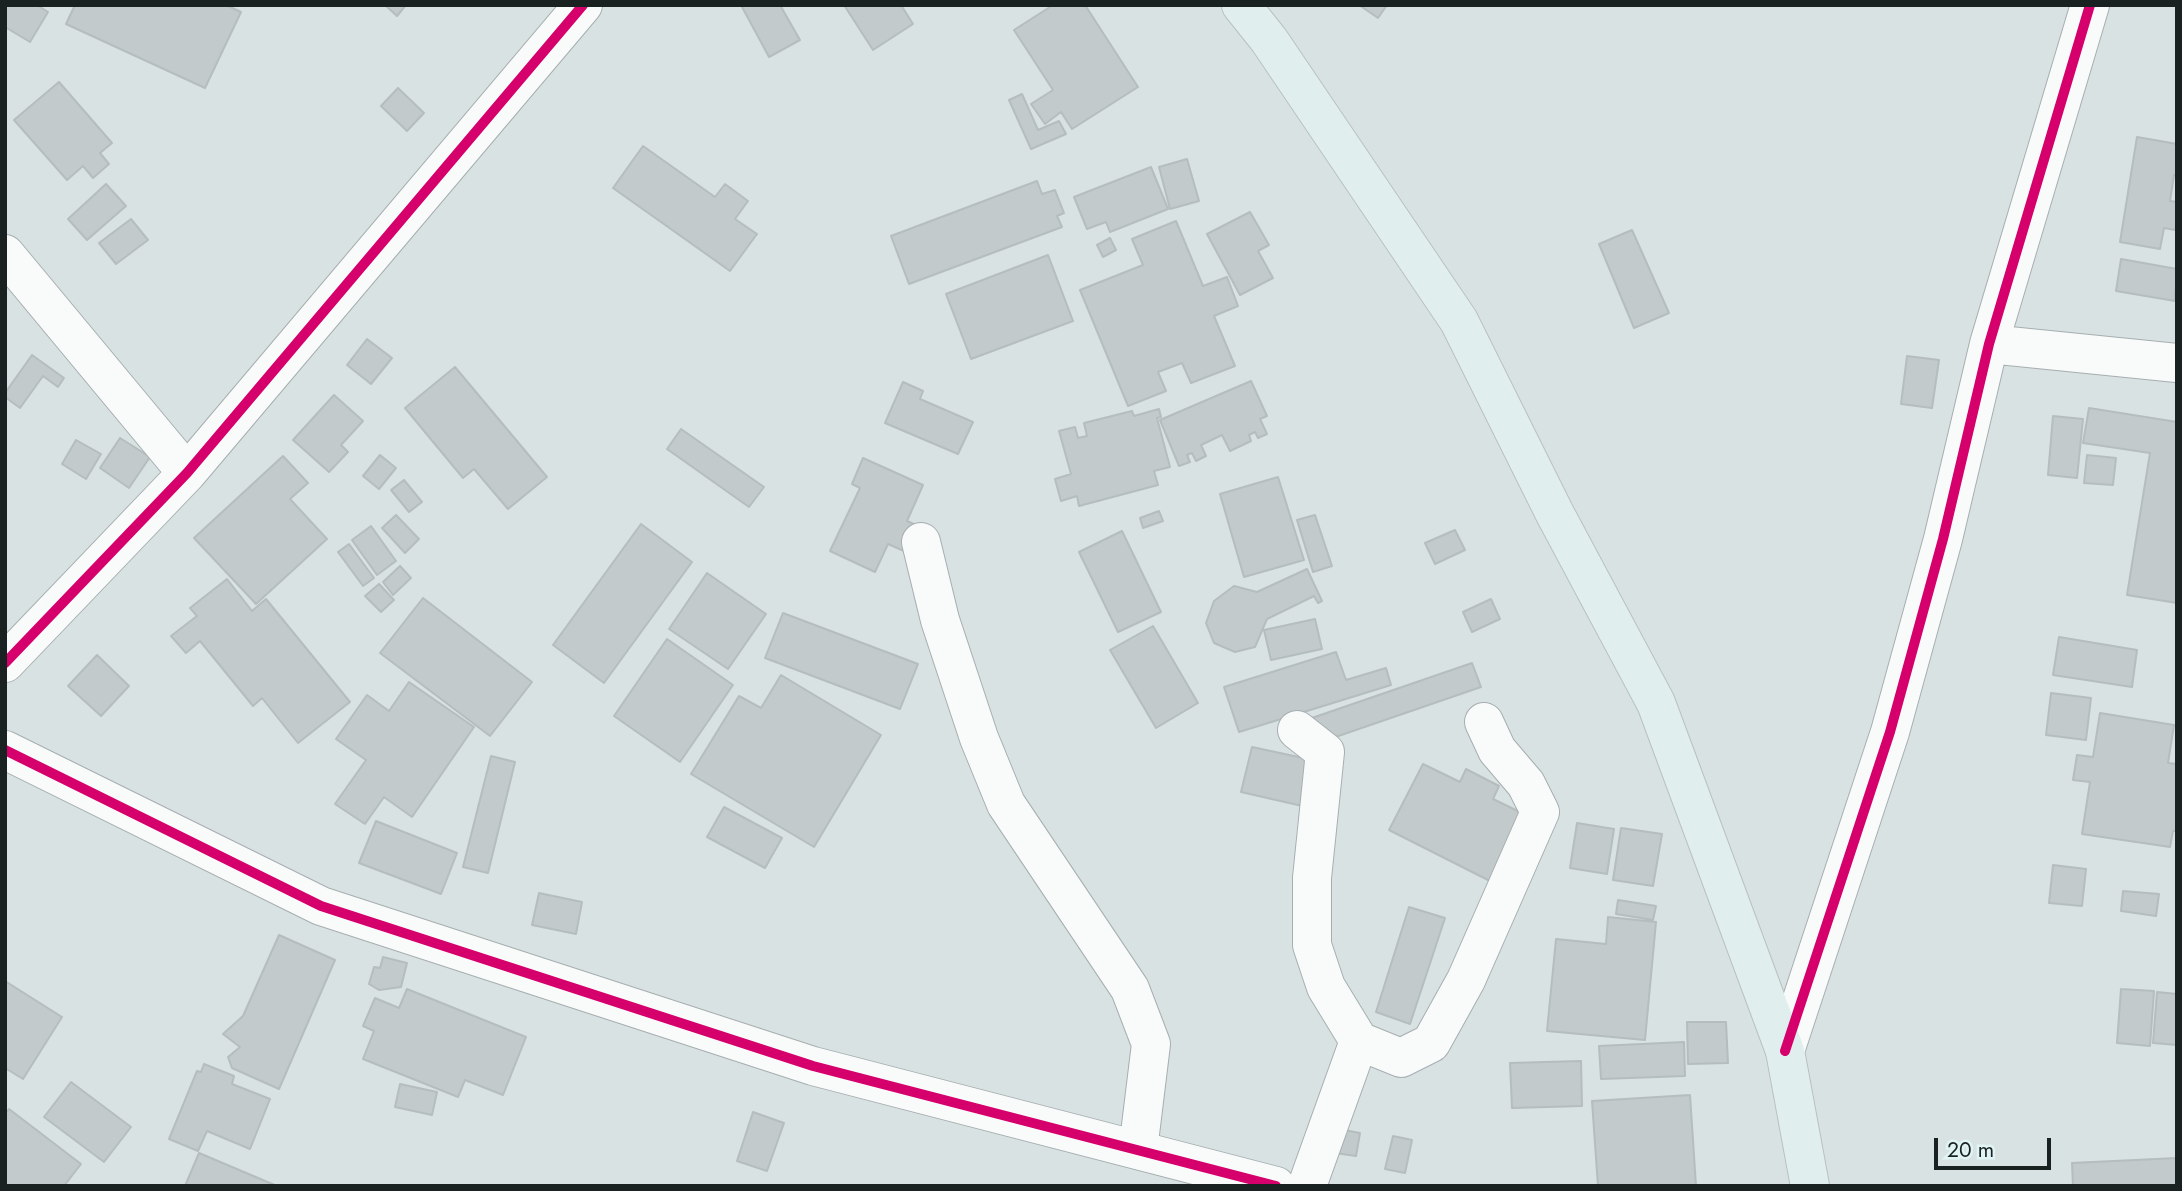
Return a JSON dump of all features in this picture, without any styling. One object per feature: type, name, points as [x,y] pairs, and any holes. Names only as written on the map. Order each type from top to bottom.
[{"type":"main road","points":[[1241,5],[1269,40],[1459,321],[1554,512],[1656,702],[1786,1051],[1810,1186]]},
{"type":"street","points":[[5,663],[187,472],[583,5]]},
{"type":"street","points":[[1786,1051],[1890,732],[1943,539],[1989,344],[2090,5]]},
{"type":"street","points":[[5,254],[187,472]]},
{"type":"street","points":[[1989,344],[2177,363]]},
{"type":"street","points":[[921,542],[940,620],[979,738],[1006,804],[1130,989],[1151,1044],[1138,1150]]},
{"type":"street","points":[[1297,730],[1325,752],[1312,878],[1312,945],[1326,987],[1359,1041],[1401,1058],[1431,1044],[1466,981],[1540,812],[1526,785],[1497,750],[1483,722]]},
{"type":"street","points":[[5,750],[321,905],[813,1066],[1276,1186]]},
{"type":"street","points":[[1307,1186],[1359,1041]]},
{"type":"building","points":[[5,5],[37,5],[48,12],[30,42],[5,27]]},
{"type":"building","points":[[75,5],[226,5],[241,12],[205,88],[66,24]]},
{"type":"building","points":[[385,5],[406,5],[397,16]]},
{"type":"building","points":[[741,5],[780,5],[800,40],[769,57]]},
{"type":"building","points":[[844,5],[901,5],[913,24],[873,50]]},
{"type":"building","points":[[1053,5],[1085,5],[1138,87],[1072,129],[1061,112],[1045,124],[1031,104],[1053,90],[1014,30]]},
{"type":"building","points":[[1359,5],[1387,5],[1378,18]]},
{"type":"building","points":[[59,82],[112,143],[100,153],[109,164],[93,178],[83,166],[67,180],[14,120]]},
{"type":"building","points":[[398,88],[424,113],[407,131],[381,106]]},
{"type":"building","points":[[1022,94],[1038,130],[1059,121],[1066,134],[1031,149],[1009,100]]},
{"type":"building","points":[[2137,137],[2177,144],[2177,175],[2174,175],[2170,201],[2177,202],[2177,221],[2175,230],[2164,228],[2160,249],[2120,242]]},
{"type":"building","points":[[643,146],[715,197],[725,184],[748,201],[735,219],[757,234],[730,271],[613,188]]},
{"type":"building","points":[[1187,159],[1199,201],[1170,209],[1159,167]]},
{"type":"building","points":[[1151,167],[1168,209],[1110,232],[1106,222],[1087,229],[1074,197]]},
{"type":"building","points":[[1037,181],[1042,194],[1055,190],[1064,213],[1057,216],[1062,227],[909,284],[891,236]]},
{"type":"building","points":[[106,184],[126,206],[87,240],[68,219]]},
{"type":"building","points":[[1250,212],[1269,245],[1258,251],[1273,278],[1240,295],[1207,234]]},
{"type":"building","points":[[131,219],[148,240],[116,264],[99,243]]},
{"type":"building","points":[[1176,221],[1203,286],[1227,277],[1238,306],[1214,316],[1235,366],[1191,383],[1182,363],[1158,372],[1166,391],[1128,406],[1080,290],[1143,265],[1132,239]]},
{"type":"building","points":[[1632,230],[1669,313],[1634,328],[1599,244]]},
{"type":"building","points":[[1110,238],[1116,250],[1103,257],[1097,245]]},
{"type":"building","points":[[1048,255],[1073,321],[971,359],[946,294]]},
{"type":"building","points":[[2121,259],[2177,269],[2175,301],[2116,291]]},
{"type":"building","points":[[367,339],[392,358],[371,384],[347,365]]},
{"type":"building","points":[[32,355],[64,378],[58,387],[43,376],[20,408],[5,397],[5,393]]},
{"type":"building","points":[[1907,356],[1939,360],[1932,408],[1901,404]]},
{"type":"building","points":[[455,367],[547,477],[508,509],[474,469],[463,478],[405,408]]},
{"type":"building","points":[[1251,381],[1267,416],[1260,419],[1267,434],[1258,438],[1255,432],[1249,435],[1251,441],[1230,451],[1222,435],[1201,445],[1206,456],[1196,461],[1192,453],[1187,455],[1190,462],[1179,466],[1160,420]]},
{"type":"building","points":[[903,382],[923,391],[920,399],[973,422],[958,454],[885,423]]},
{"type":"building","points":[[334,395],[363,421],[341,445],[348,452],[329,472],[293,440]]},
{"type":"building","points":[[2089,408],[2177,422],[2177,603],[2127,595],[2150,453],[2083,443]]},
{"type":"building","points":[[1159,409],[1161,417],[1157,418],[1170,467],[1154,471],[1158,485],[1079,506],[1077,496],[1061,501],[1055,479],[1071,474],[1059,431],[1075,427],[1078,438],[1087,436],[1084,423],[1132,411],[1134,416]]},
{"type":"building","points":[[2053,416],[2083,419],[2077,478],[2048,475]]},
{"type":"building","points":[[681,429],[764,487],[749,507],[667,449]]},
{"type":"building","points":[[120,438],[150,457],[129,488],[100,468]]},
{"type":"building","points":[[76,440],[101,454],[86,479],[62,464]]},
{"type":"building","points":[[380,455],[396,468],[379,489],[363,476]]},
{"type":"building","points":[[2087,455],[2116,458],[2113,485],[2084,483]]},
{"type":"building","points":[[283,456],[308,483],[290,499],[327,539],[256,604],[194,538]]},
{"type":"building","points":[[863,458],[923,485],[907,521],[916,525],[904,551],[888,544],[875,572],[830,551],[860,488],[852,484]]},
{"type":"building","points":[[1278,477],[1304,560],[1244,577],[1220,494]]},
{"type":"building","points":[[404,480],[422,502],[409,512],[391,490]]},
{"type":"building","points":[[1159,511],[1163,521],[1143,528],[1140,518]]},
{"type":"building","points":[[396,515],[419,539],[405,553],[382,528]]},
{"type":"building","points":[[1315,515],[1332,566],[1313,572],[1297,520]]},
{"type":"building","points":[[641,524],[692,562],[604,683],[553,645]]},
{"type":"building","points":[[371,526],[396,561],[377,575],[352,540]]},
{"type":"building","points":[[1455,530],[1465,550],[1435,564],[1425,543]]},
{"type":"building","points":[[1122,531],[1161,612],[1118,632],[1079,552]]},
{"type":"building","points":[[349,544],[374,578],[363,586],[338,552]]},
{"type":"building","points":[[400,566],[411,578],[393,595],[383,582]]},
{"type":"building","points":[[1307,569],[1322,601],[1318,603],[1314,596],[1267,619],[1255,647],[1235,652],[1214,643],[1206,623],[1214,601],[1234,586],[1257,592]]},
{"type":"building","points":[[707,573],[766,614],[728,669],[669,629]]},
{"type":"building","points":[[227,579],[252,611],[266,599],[350,702],[298,743],[262,698],[253,706],[200,641],[186,653],[171,636],[197,616],[190,608]]},
{"type":"building","points":[[379,584],[394,600],[381,612],[365,596]]},
{"type":"building","points":[[423,598],[532,682],[490,736],[380,653]]},
{"type":"building","points":[[1491,599],[1500,619],[1472,632],[1463,612]]},
{"type":"building","points":[[783,613],[918,664],[900,709],[765,658]]},
{"type":"building","points":[[1315,619],[1322,649],[1271,660],[1264,630]]},
{"type":"building","points":[[1153,626],[1198,703],[1156,728],[1110,650]]},
{"type":"building","points":[[2059,637],[2137,650],[2132,687],[2053,675]]},
{"type":"building","points":[[667,639],[733,685],[680,762],[614,716]]},
{"type":"building","points":[[1336,652],[1346,680],[1386,668],[1391,685],[1239,732],[1224,687]]},
{"type":"building","points":[[97,655],[129,686],[101,716],[68,686]]},
{"type":"building","points":[[1472,663],[1481,687],[1318,743],[1309,719]]},
{"type":"building","points":[[781,675],[881,735],[814,847],[691,774],[739,696],[761,708]]},
{"type":"building","points":[[409,682],[474,727],[412,817],[384,797],[365,824],[335,804],[366,760],[336,739],[367,695],[389,711]]},
{"type":"building","points":[[2051,693],[2091,698],[2086,740],[2046,735]]},
{"type":"building","points":[[2100,713],[2174,725],[2168,763],[2177,764],[2177,831],[2173,831],[2170,847],[2082,834],[2090,782],[2073,780],[2077,755],[2093,757]]},
{"type":"building","points":[[1252,747],[1322,762],[1311,808],[1241,792]]},
{"type":"building","points":[[491,756],[515,762],[488,873],[463,867]]},
{"type":"building","points":[[1423,764],[1460,782],[1466,769],[1499,786],[1493,799],[1524,814],[1490,881],[1389,830]]},
{"type":"building","points":[[724,807],[782,838],[765,868],[707,837]]},
{"type":"building","points":[[376,821],[457,853],[441,894],[359,863]]},
{"type":"building","points":[[1577,823],[1614,829],[1607,874],[1570,868]]},
{"type":"building","points":[[1621,828],[1662,834],[1653,886],[1613,880]]},
{"type":"building","points":[[2053,865],[2086,869],[2082,906],[2049,903]]},
{"type":"building","points":[[2123,891],[2159,894],[2156,916],[2121,911]]},
{"type":"building","points":[[539,893],[582,902],[576,934],[532,925]]},
{"type":"building","points":[[1618,900],[1656,906],[1653,920],[1616,914]]},
{"type":"building","points":[[1409,907],[1445,918],[1410,1024],[1376,1012]]},
{"type":"building","points":[[1608,917],[1656,922],[1645,1040],[1547,1031],[1556,939],[1606,944]]},
{"type":"building","points":[[279,935],[335,960],[279,1089],[232,1068],[228,1057],[240,1047],[223,1034],[243,1016]]},
{"type":"building","points":[[383,957],[407,963],[401,987],[379,990],[369,984],[374,967],[380,968]]},
{"type":"building","points":[[5,981],[62,1017],[23,1079],[5,1068]]},
{"type":"building","points":[[407,989],[526,1037],[503,1095],[465,1080],[458,1097],[363,1059],[374,1031],[363,1026],[375,998],[399,1008]]},
{"type":"building","points":[[2121,989],[2154,991],[2150,1046],[2117,1043]]},
{"type":"building","points":[[2157,992],[2177,994],[2177,1045],[2153,1043]]},
{"type":"building","points":[[1687,1022],[1726,1022],[1728,1063],[1688,1064]]},
{"type":"building","points":[[1684,1042],[1685,1076],[1601,1079],[1599,1046]]},
{"type":"building","points":[[1581,1061],[1582,1106],[1512,1108],[1510,1063]]},
{"type":"building","points":[[204,1064],[234,1076],[232,1084],[270,1099],[250,1149],[207,1131],[198,1151],[169,1139],[197,1071],[201,1072]]},
{"type":"building","points":[[71,1082],[131,1127],[104,1162],[44,1117]]},
{"type":"building","points":[[400,1084],[437,1092],[432,1115],[395,1107]]},
{"type":"building","points":[[1690,1095],[1696,1186],[1598,1186],[1592,1101]]},
{"type":"building","points":[[9,1109],[81,1164],[64,1186],[5,1186],[5,1114]]},
{"type":"building","points":[[753,1112],[784,1123],[767,1171],[737,1161]]},
{"type":"building","points":[[1339,1129],[1360,1133],[1356,1156],[1335,1153]]},
{"type":"building","points":[[1393,1136],[1412,1140],[1405,1173],[1385,1169]]},
{"type":"building","points":[[199,1153],[277,1186],[185,1186]]},
{"type":"building","points":[[2177,1158],[2177,1186],[2073,1186],[2072,1163]]},
{"type":"cycle path","points":[[5,663],[187,473],[583,5]]},
{"type":"cycle path","points":[[1785,1051],[1890,732],[1943,539],[1989,344],[2090,5]]},
{"type":"cycle path","points":[[5,750],[321,906],[813,1066],[1276,1186]]}]
